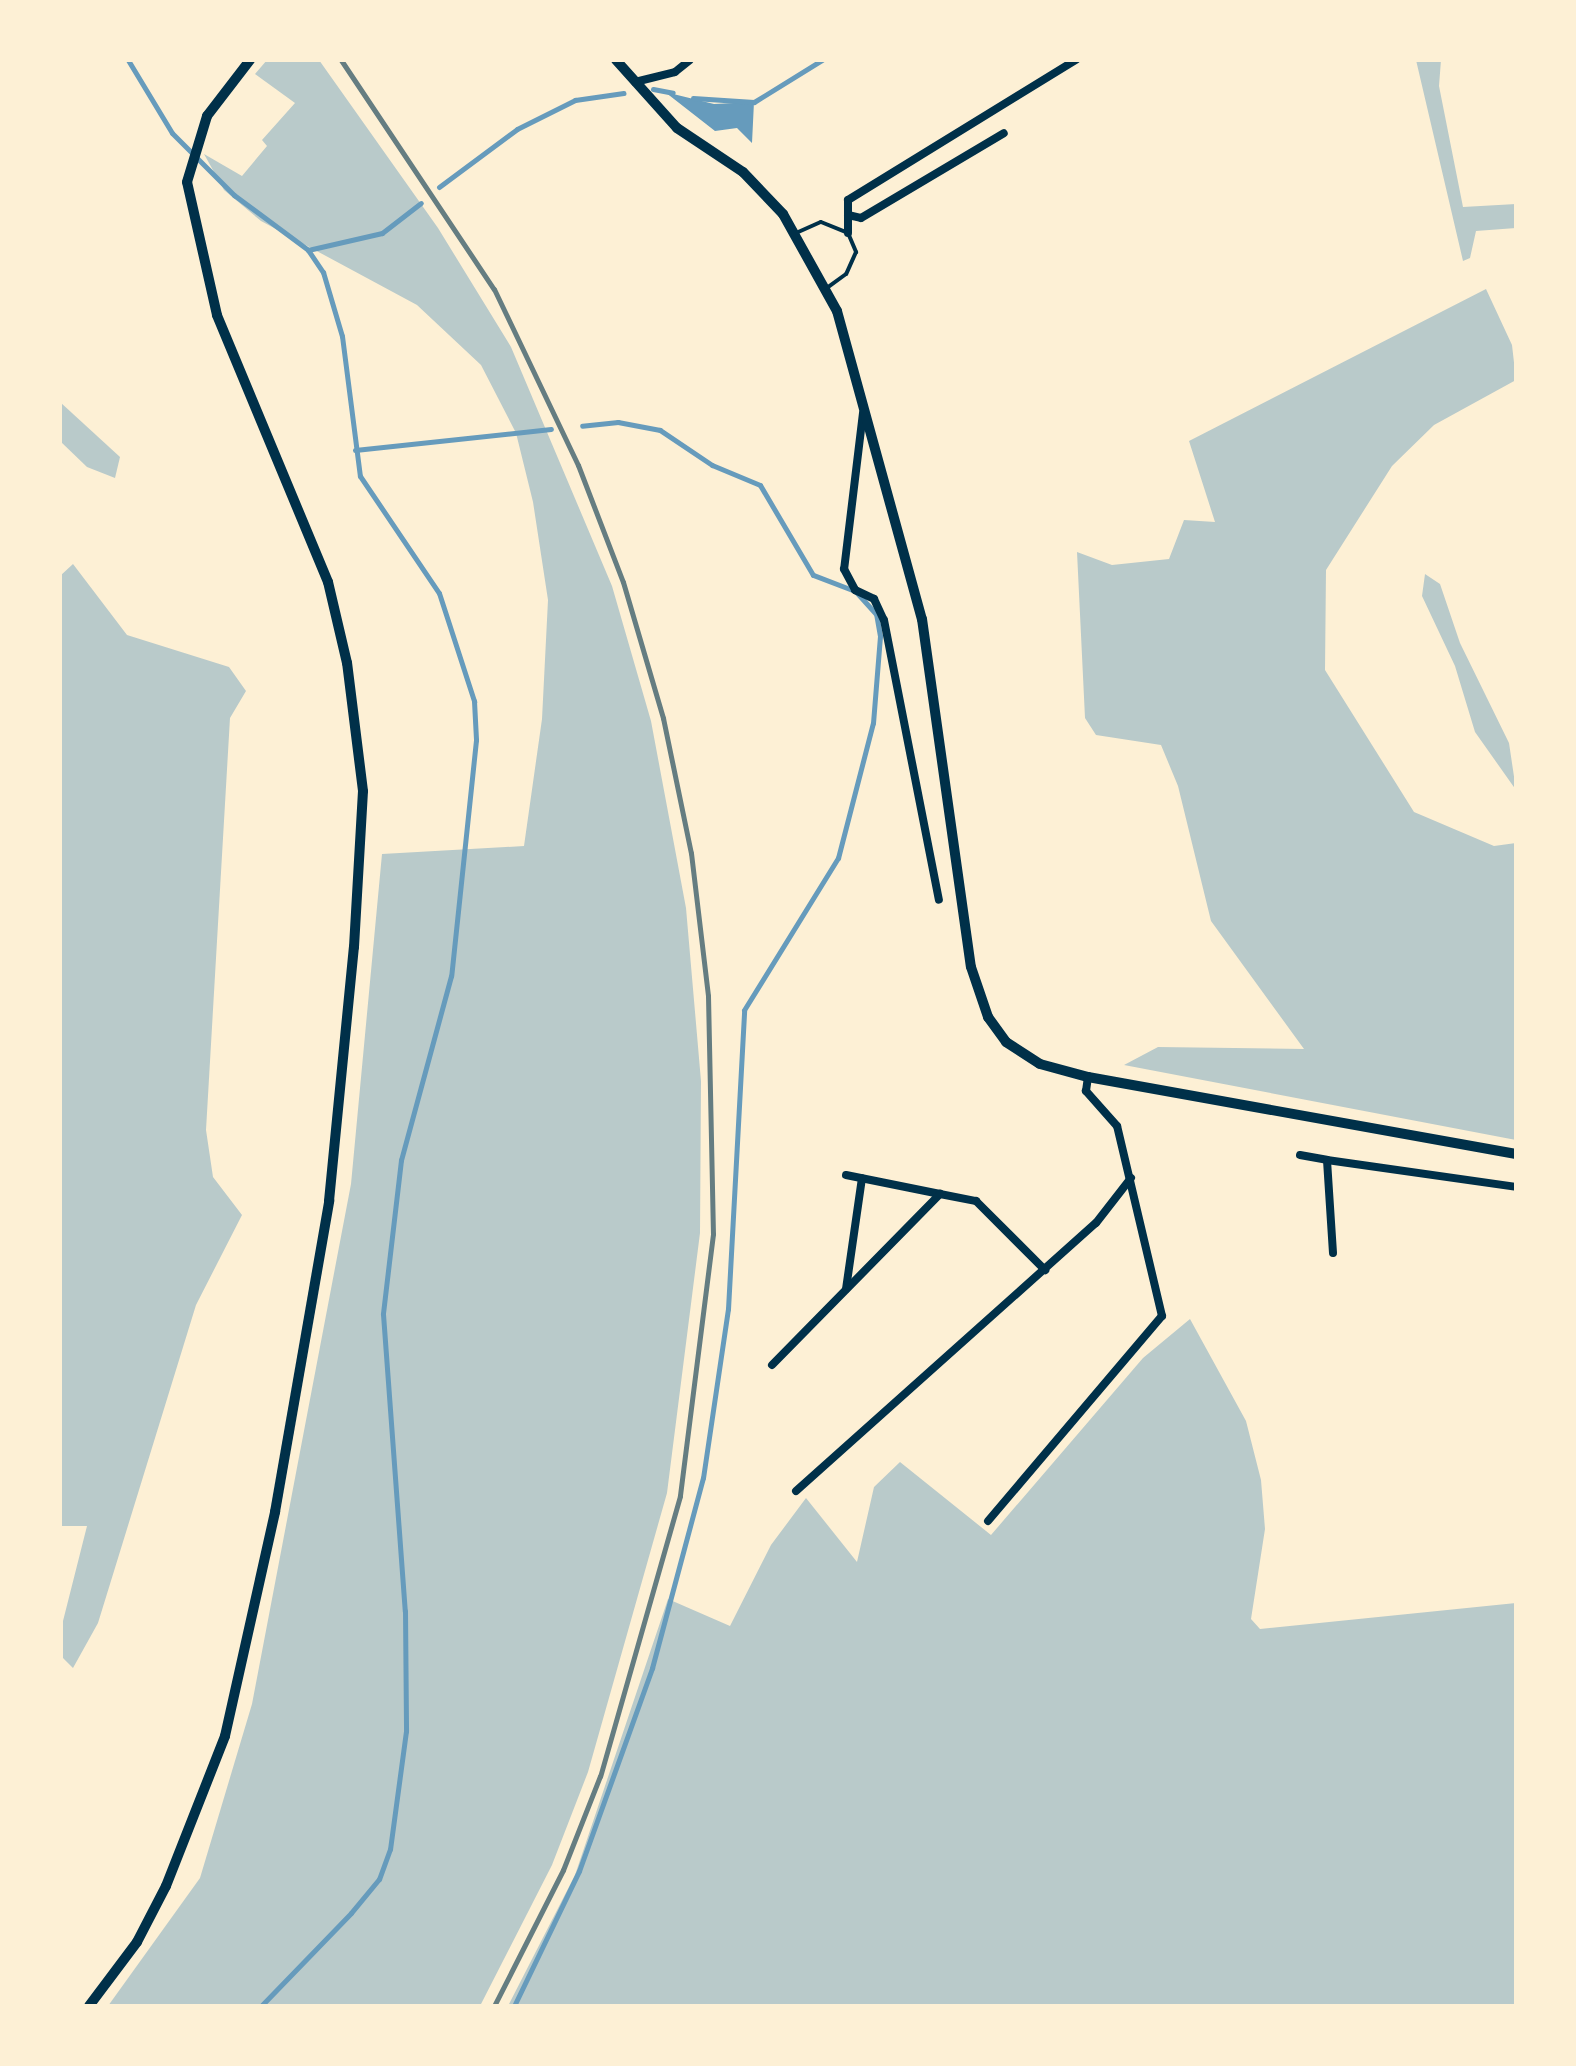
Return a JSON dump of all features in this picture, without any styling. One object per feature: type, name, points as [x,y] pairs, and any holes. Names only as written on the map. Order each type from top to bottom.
[{"type":"main road","points":[[90,2006],[137,1942],[200,1808],[225,1736],[274,1512],[328,1201],[354,948],[363,792],[347,663],[328,582],[217,315],[187,182],[197,136],[250,60]]},
{"type":"main road","points":[[616,60],[676,128],[743,172],[796,233],[827,288],[865,404],[922,619],[971,967],[988,1017],[1006,1042],[1040,1064],[1088,1077],[1516,1154]]},
{"type":"street","points":[[634,83],[675,72],[690,60]]},
{"type":"street","points":[[848,233],[848,200],[1076,60]]},
{"type":"street","points":[[848,214],[861,218],[1004,133]]},
{"type":"street","points":[[865,404],[844,569],[884,620],[939,900]]},
{"type":"street","points":[[988,1521],[1162,1316],[1117,1126],[1086,1091],[1088,1077]]},
{"type":"street","points":[[1300,1155],[1516,1188]]},
{"type":"street","points":[[1327,1160],[1333,1253]]},
{"type":"street","points":[[846,1174],[976,1201],[1045,1270]]},
{"type":"street","points":[[846,1289],[862,1178]]},
{"type":"street","points":[[796,1491],[1096,1224],[1131,1178]]},
{"type":"street","points":[[772,1365],[940,1194]]},
{"type":"lane","points":[[796,233],[822,222],[848,233],[856,252],[846,274],[827,288]]},
{"type":"shaded area","points":[[267,60],[319,60],[438,228],[511,347],[612,586],[651,721],[686,908],[701,1081],[700,1233],[667,1493],[588,1772],[552,1865],[480,2006],[108,2006],[200,1878],[252,1704],[351,1184],[382,854],[524,846],[542,719],[548,600],[533,502],[516,433],[481,365],[417,305],[261,221],[224,190],[204,154],[242,176],[267,146],[262,140],[295,103],[255,74]]},
{"type":"shaded area","points":[[1416,60],[1441,60],[1439,86],[1463,207],[1516,204],[1516,228],[1476,231],[1470,258],[1463,261]]},
{"type":"shaded area","points":[[1486,289],[1512,345],[1516,380],[1434,425],[1392,466],[1326,570],[1325,670],[1414,812],[1494,846],[1516,843],[1516,1140],[1124,1065],[1158,1047],[1304,1049],[1211,921],[1178,786],[1161,745],[1096,735],[1085,718],[1077,552],[1112,565],[1169,559],[1184,520],[1215,522],[1189,441]]},
{"type":"shaded area","points":[[60,402],[120,457],[115,478],[87,467],[60,441]]},
{"type":"shaded area","points":[[73,564],[127,635],[229,667],[246,691],[230,718],[206,1130],[213,1177],[242,1215],[196,1305],[98,1623],[73,1668],[63,1658],[63,1621],[87,1526],[60,1526],[60,576]]},
{"type":"shaded area","points":[[1425,574],[1440,584],[1460,643],[1509,743],[1516,790],[1475,732],[1455,666],[1422,596]]},
{"type":"shaded area","points":[[1190,1319],[1246,1421],[1261,1480],[1265,1529],[1251,1619],[1260,1629],[1516,1603],[1516,2006],[508,2006],[575,1875],[668,1599],[730,1626],[771,1545],[806,1498],[857,1562],[874,1487],[900,1462],[991,1535],[1143,1358]]},
{"type":"water","points":[[665,92],[714,104],[754,102],[752,143],[737,128],[715,131]]},
{"type":"waterway","points":[[128,60],[172,133],[234,195],[308,250],[323,272],[342,336],[360,476],[439,593],[474,701],[476,740],[451,976],[401,1160],[383,1314],[405,1611],[406,1731],[390,1849],[379,1879],[261,2006]]},
{"type":"waterway","points":[[693,98],[754,102],[822,60]]},
{"type":"waterway","points":[[653,89],[673,93]]},
{"type":"waterway","points":[[439,187],[517,129],[575,100],[624,93]]},
{"type":"waterway","points":[[308,250],[382,233],[421,203]]},
{"type":"waterway","points":[[514,2006],[579,1871],[652,1668],[703,1478],[728,1309],[744,1010],[838,858],[873,723],[880,636],[876,614],[855,591],[813,575],[760,485],[712,465],[660,430],[618,422],[582,426]]},
{"type":"waterway","points":[[355,450],[551,429]]},
{"type":"railway","points":[[341,60],[494,289],[578,465],[623,582],[663,718],[691,853],[708,996],[713,1234],[680,1496],[600,1776],[563,1870],[494,2006]]}]
